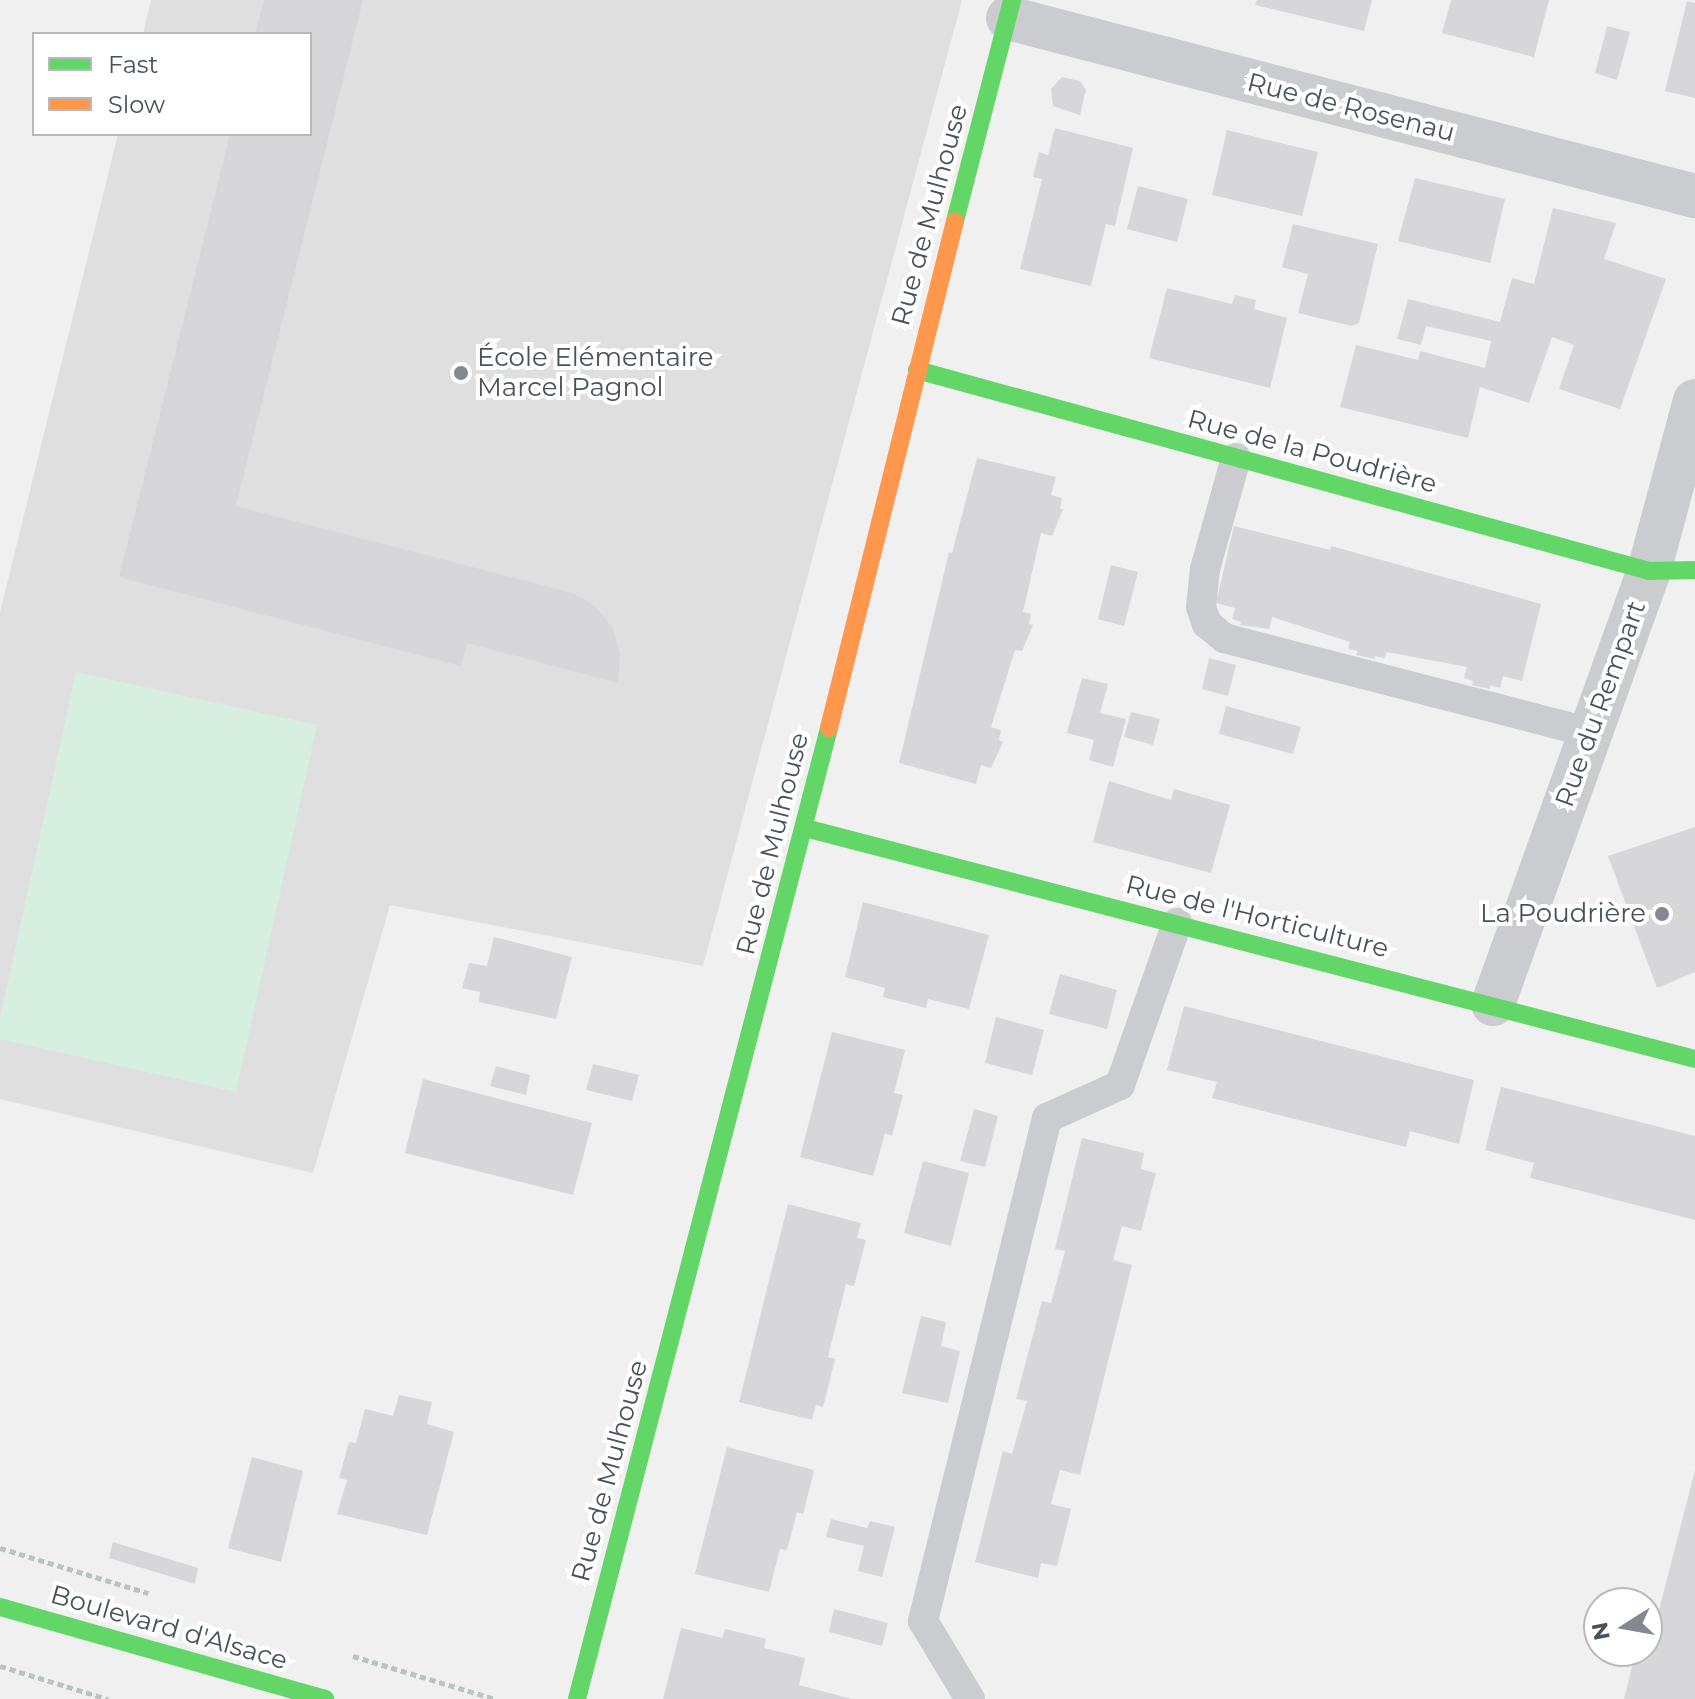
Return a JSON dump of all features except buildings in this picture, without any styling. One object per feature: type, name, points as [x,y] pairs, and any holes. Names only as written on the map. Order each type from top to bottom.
[{"type":"street","name":"Rue de Rosenau","points":[[1010,9],[1695,196]]},
{"type":"street","name":"Rue de Mulhouse","points":[[577,1699],[805,828],[917,370],[1010,9]]},
{"type":"street","name":"Rue de la Poudrière","points":[[917,370],[1649,571],[1695,570]]},
{"type":"street","name":"Rue du Rempart","points":[[1493,1004],[1649,571],[1695,401]]},
{"type":"street","name":"Rue de l'Horticulture","points":[[805,828],[1493,1004],[1695,1059]]},
{"type":"street","name":"Boulevard d'Alsace","points":[[0,1607],[325,1699]]},
{"type":"lane","points":[[1236,458],[1205,569],[1201,607],[1207,624],[1224,638],[1591,733]]},
{"type":"lane","points":[[970,1699],[923,1621],[1047,1118],[1120,1085],[1177,923]]},
{"type":"path","points":[[0,1666],[108,1699]]},
{"type":"shaded area","name":"École Elémentaire Marcel Pagnol","points":[[151,0],[962,0],[703,966],[390,905],[313,1173],[0,1099],[0,612],[118,136],[312,136],[312,32],[143,32]]},
{"type":"green space","points":[[76,672],[317,725],[236,1092],[0,1039],[0,1018]]},
{"type":"traffic: fast","points":[[955,221],[1012,0]]},
{"type":"traffic: fast","points":[[917,370],[1649,571],[1695,570]]},
{"type":"traffic: fast","points":[[577,1699],[829,728]]},
{"type":"traffic: fast","points":[[805,828],[1695,1059]]},
{"type":"traffic: fast","points":[[0,1607],[325,1699]]},
{"type":"traffic: slow","points":[[829,728],[955,221]]},
{"type":"place","name":"École Elémentaire Marcel Pagnol","points":[[461,373]]},
{"type":"place","name":"La Poudrière","points":[[1662,914]]}]
